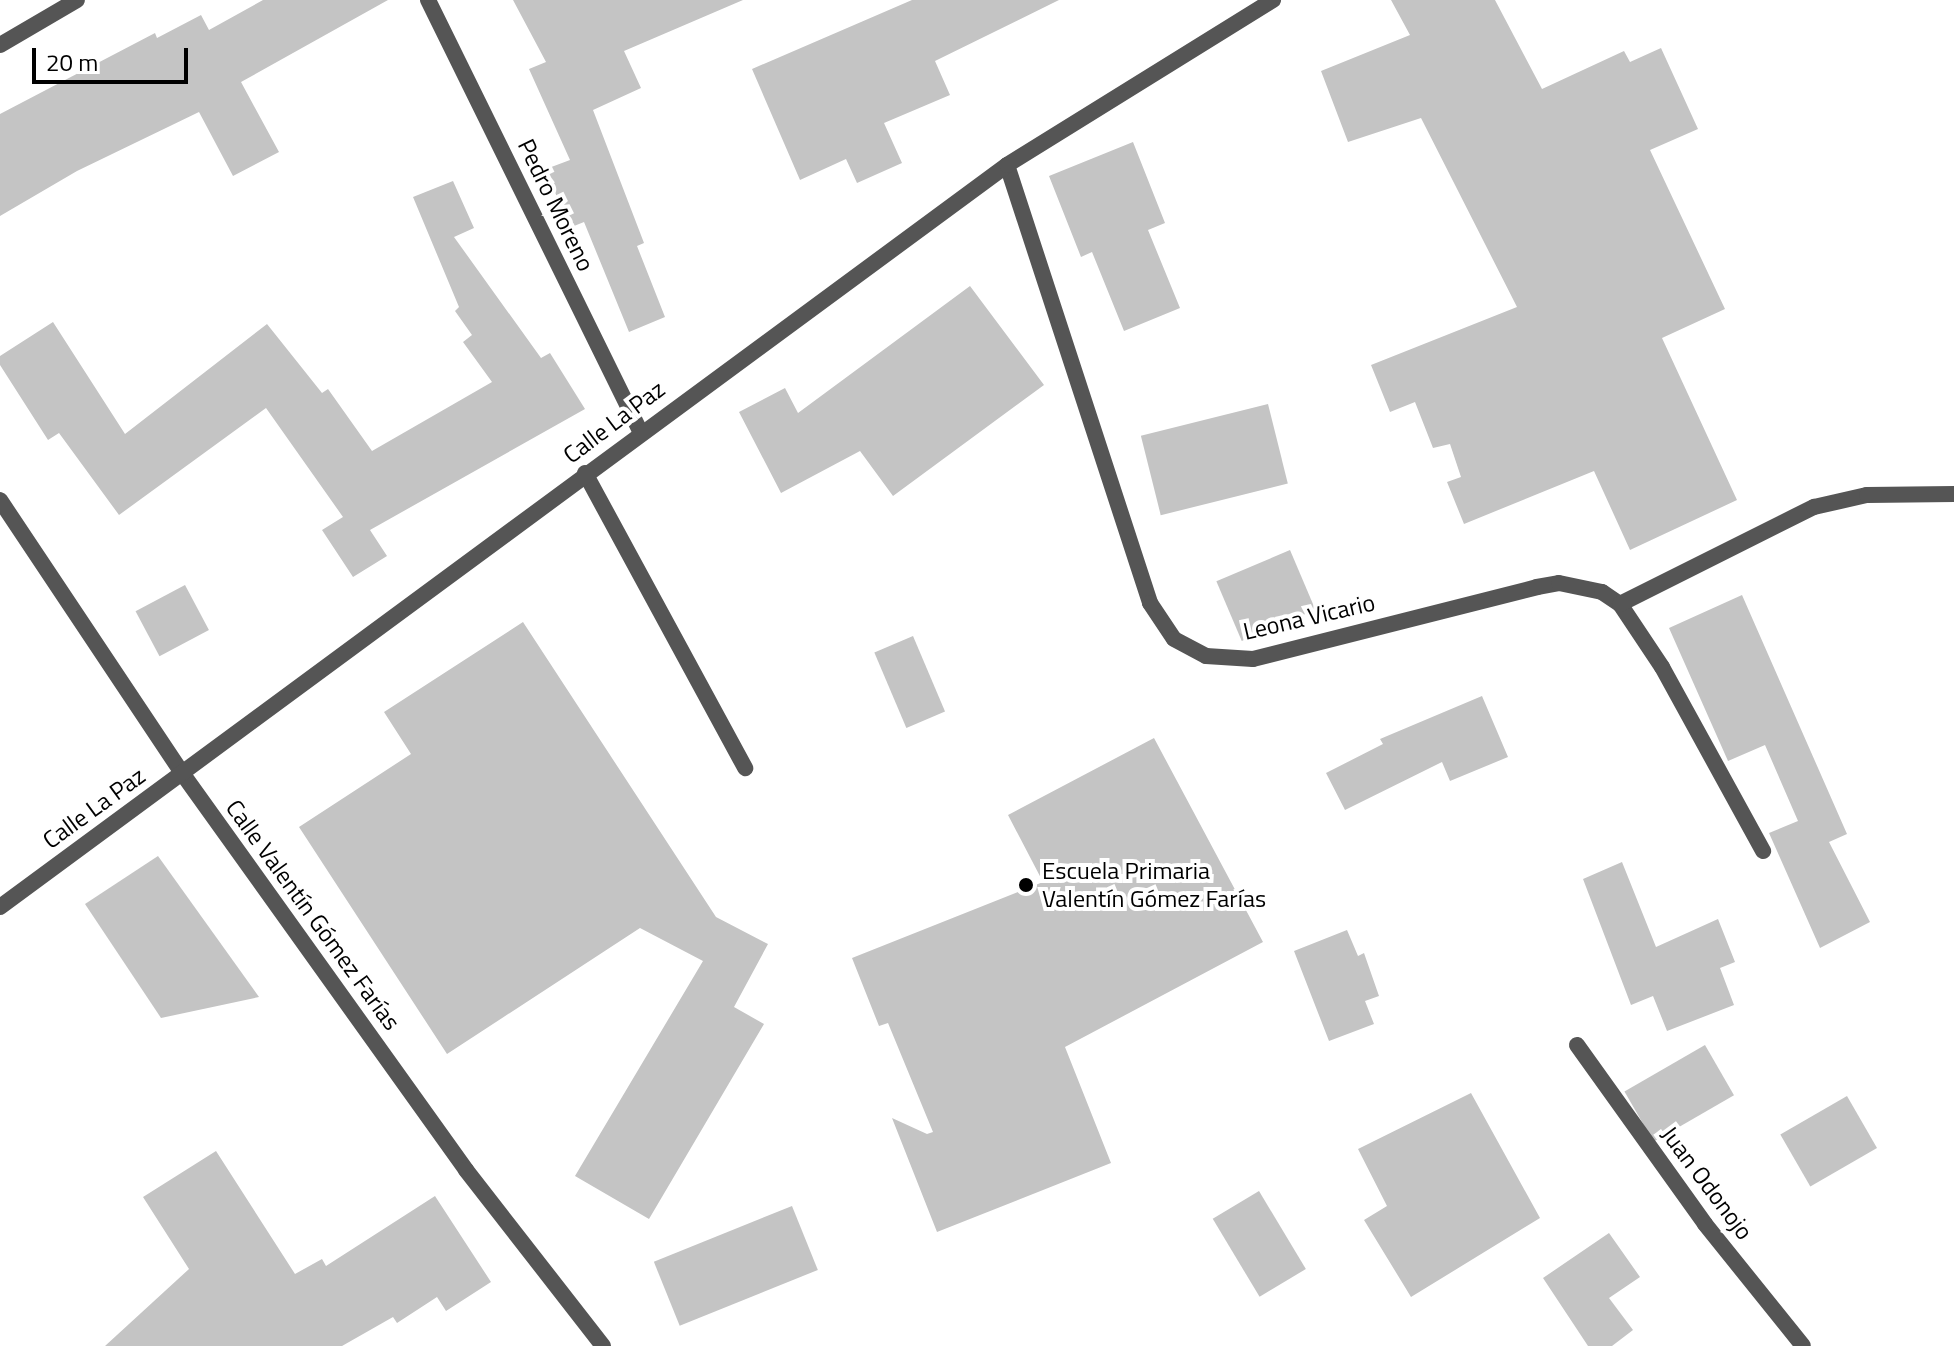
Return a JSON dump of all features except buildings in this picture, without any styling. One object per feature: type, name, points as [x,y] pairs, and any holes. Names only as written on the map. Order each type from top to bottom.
[{"type":"street","points":[[0,45],[77,0]]},
{"type":"street","name":"Pedro Moreno","points":[[428,0],[640,431]]},
{"type":"street","name":"Calle La Paz","points":[[0,907],[640,431],[1007,165],[1273,0]]},
{"type":"street","name":"Leona Vicario","points":[[1007,165],[1150,603],[1174,639],[1206,656],[1253,659],[1559,583],[1602,592],[1620,604]]},
{"type":"street","points":[[585,473],[745,768]]},
{"type":"street","points":[[1763,851],[1662,667],[1620,604],[1814,507],[1867,495],[1954,494]]},
{"type":"street","name":"Calle Valentín Gómez Farías","points":[[0,500],[182,773],[466,1170],[603,1346]]},
{"type":"street","name":"Juan Odonojo","points":[[1577,1045],[1705,1224],[1803,1346]]},
{"type":"place","name":"Escuela Primaria Valentín Gómez Farías","points":[[1026,885]]}]
